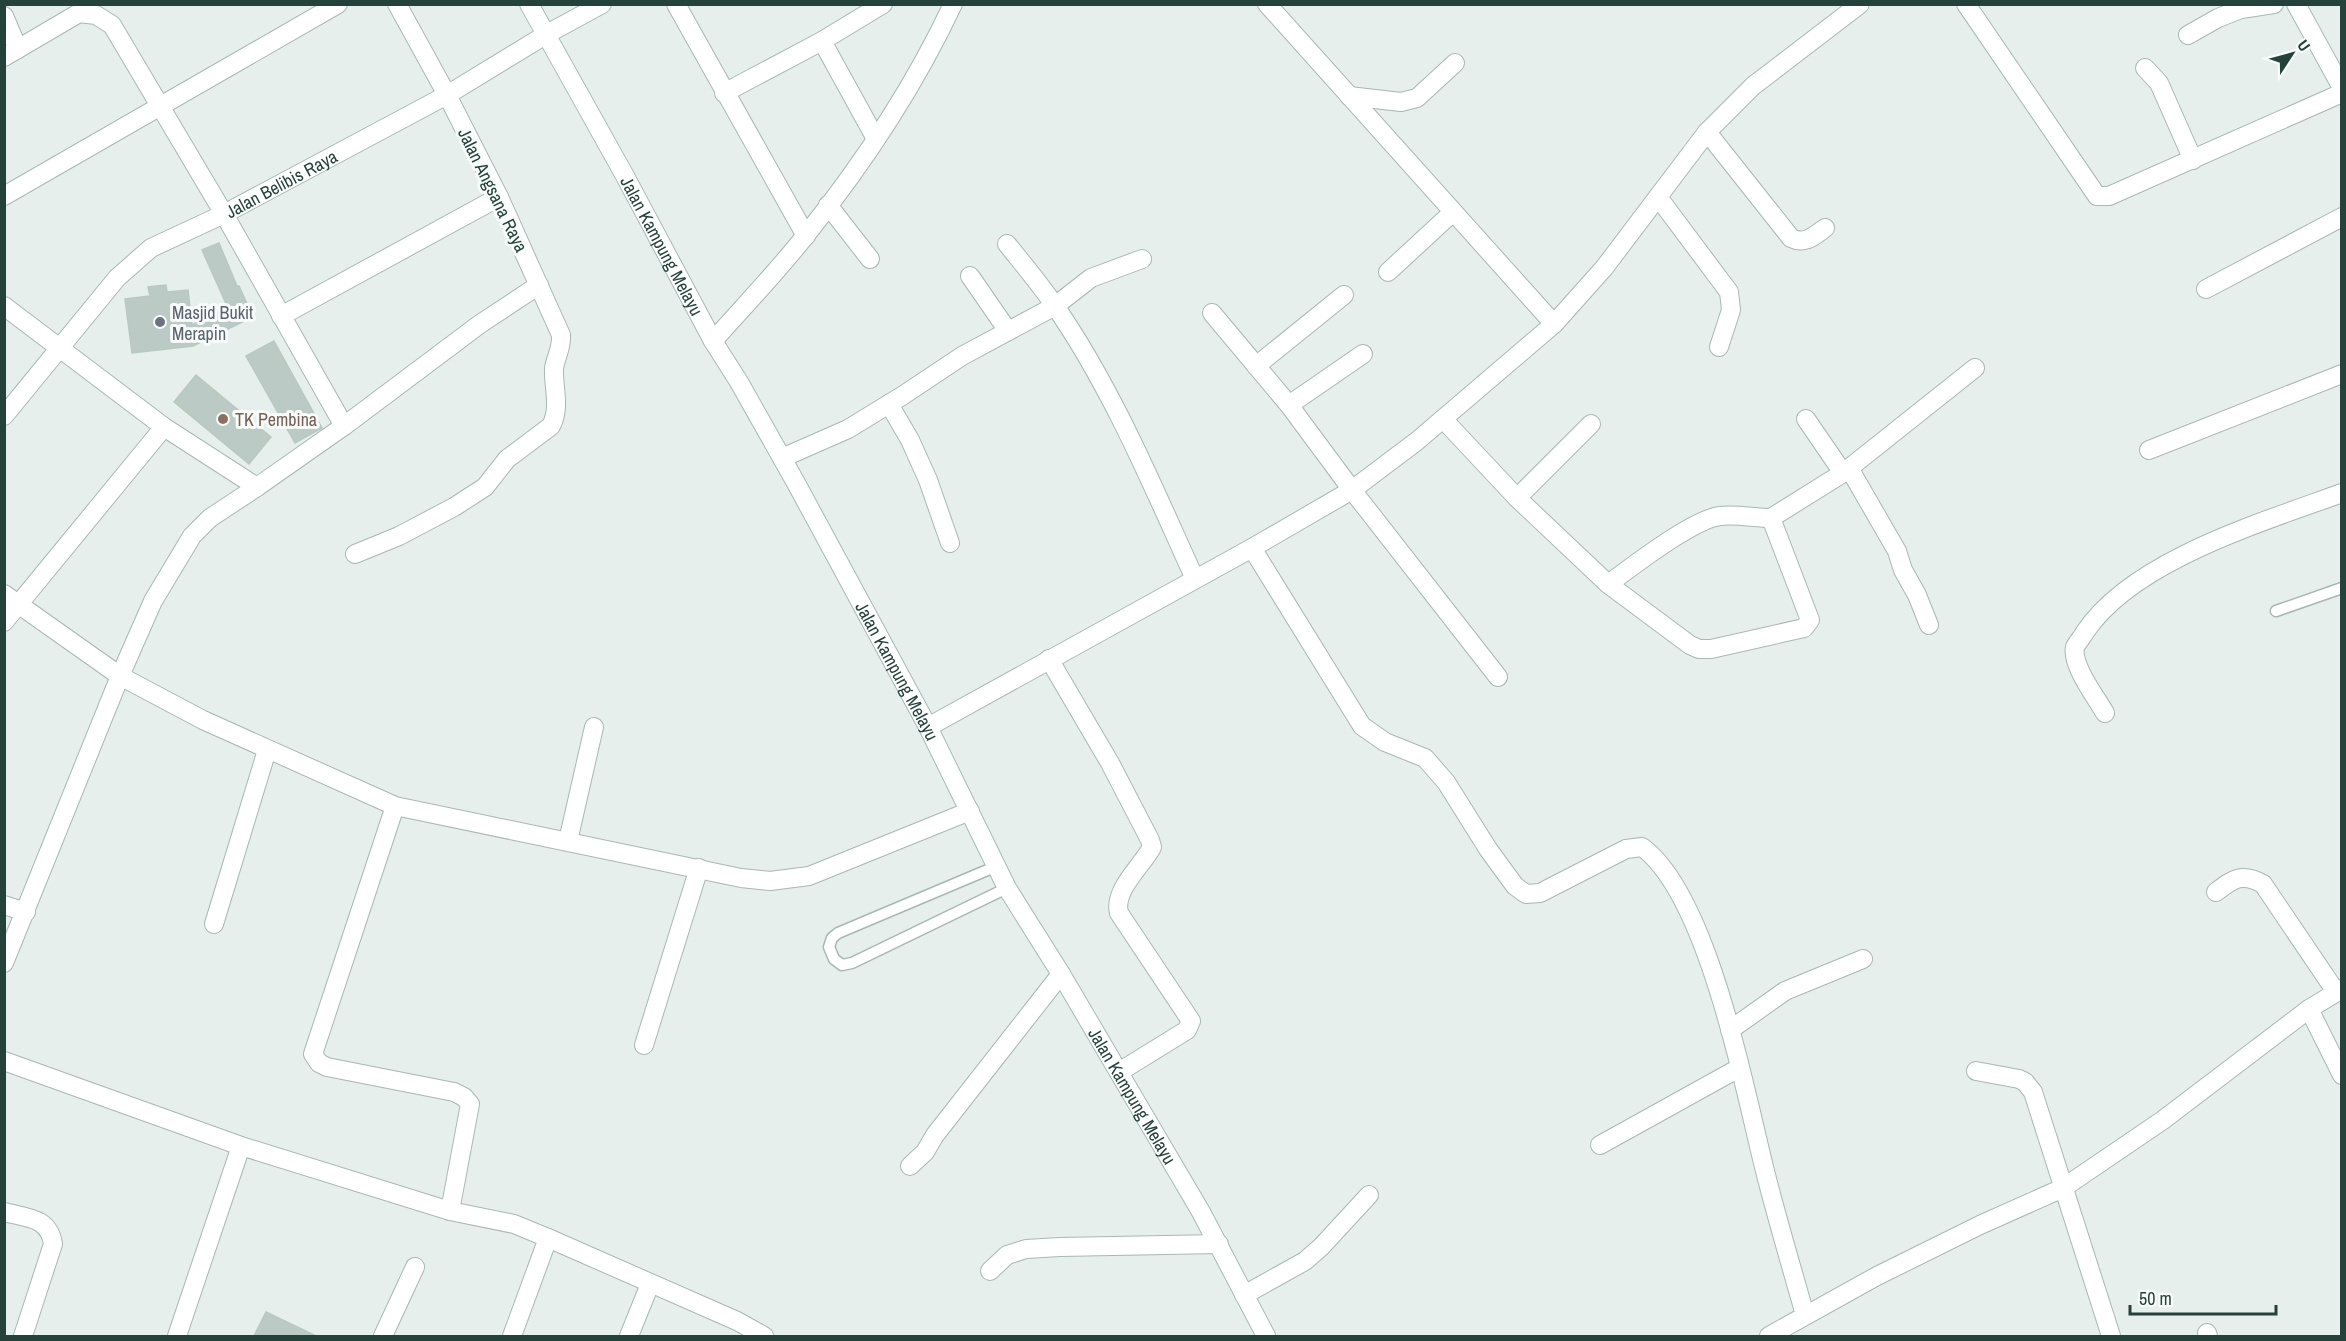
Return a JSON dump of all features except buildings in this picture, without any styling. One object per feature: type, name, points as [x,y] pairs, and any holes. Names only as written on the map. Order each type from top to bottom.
[{"type":"street","points":[[4,209],[10,193],[338,4]]},
{"type":"street","name":"Jalan Angsana Raya","points":[[355,554],[399,536],[454,507],[485,487],[507,459],[551,426],[555,418],[554,369],[562,346],[561,335],[499,197],[397,4]]},
{"type":"street","name":"Jalan Kampung Melayu","points":[[530,4],[713,341],[782,458],[928,727],[1007,888],[1061,974],[1219,1244],[1266,1336]]},
{"type":"street","name":"Jalan Belibis Raya","points":[[4,416],[117,278],[151,249],[224,214],[447,95],[547,34],[602,4]]},
{"type":"street","points":[[676,4],[806,236]]},
{"type":"street","points":[[724,93],[822,41],[883,4]]},
{"type":"street","points":[[713,341],[806,236],[876,139],[941,29],[952,4]]},
{"type":"street","points":[[1267,4],[1554,324]]},
{"type":"street","points":[[928,727],[1252,548],[1352,490],[1443,419],[1554,324],[1604,268],[1707,132],[1753,86],[1860,4]]},
{"type":"street","points":[[1966,4],[2097,196],[2109,196],[2342,93]]},
{"type":"street","points":[[2187,35],[2218,18],[2241,9],[2274,4]]},
{"type":"street","points":[[2296,4],[2342,88]]},
{"type":"street","points":[[4,16],[11,53],[79,13],[96,15],[112,25],[224,214],[344,426]]},
{"type":"street","points":[[822,41],[876,139]]},
{"type":"street","points":[[1349,96],[1401,102],[1417,98],[1455,63]]},
{"type":"street","points":[[2145,68],[2159,84],[2193,160]]},
{"type":"street","points":[[1707,132],[1791,238],[1797,241],[1809,240],[1825,228]]},
{"type":"street","points":[[281,316],[499,197]]},
{"type":"street","points":[[1658,197],[1730,292],[1731,310],[1719,347]]},
{"type":"street","points":[[828,205],[870,259]]},
{"type":"street","points":[[1388,272],[1453,212]]},
{"type":"street","points":[[2205,289],[2342,217]]},
{"type":"street","points":[[1007,244],[1055,306],[1074,335],[1132,441],[1195,579]]},
{"type":"street","points":[[782,458],[848,429],[962,356],[1055,306],[1091,278],[1142,259]]},
{"type":"street","points":[[970,276],[1008,331]]},
{"type":"street","points":[[4,963],[120,676],[153,601],[192,536],[210,518],[344,426],[453,344],[539,285]]},
{"type":"street","points":[[1256,366],[1344,295]]},
{"type":"street","points":[[4,306],[164,427],[257,487]]},
{"type":"street","points":[[1212,313],[1289,405],[1352,490],[1498,677]]},
{"type":"street","points":[[1289,405],[1363,354]]},
{"type":"street","points":[[1608,584],[1680,535],[1709,520],[1719,516],[1771,518],[1846,471],[1975,368]]},
{"type":"street","points":[[2149,450],[2342,374]]},
{"type":"street","points":[[889,404],[915,450],[950,543]]},
{"type":"street","points":[[1806,418],[1846,471],[1897,551],[1903,570],[1917,595],[1929,625]]},
{"type":"street","points":[[1443,419],[1517,498],[1608,584],[1690,645],[1699,649],[1711,649],[1804,628],[1810,620],[1771,518]]},
{"type":"street","points":[[1517,498],[1592,424]]},
{"type":"street","points":[[4,622],[12,600],[164,427]]},
{"type":"street","points":[[2105,713],[2077,666],[2075,647],[2092,621],[2135,584],[2211,541],[2342,493]]},
{"type":"street","points":[[1252,548],[1362,726],[1385,742],[1425,758],[1446,782],[1488,849],[1515,886],[1526,894],[1539,893],[1626,849],[1642,847],[1654,856],[1696,926],[1730,1030],[1766,1177],[1805,1315]]},
{"type":"street","points":[[12,600],[120,676],[203,720],[395,806],[699,867],[741,878],[770,881],[809,876],[970,811]]},
{"type":"street","points":[[1049,659],[1110,763],[1150,840],[1152,847],[1118,901],[1119,913],[1191,1021],[1187,1030],[1119,1072]]},
{"type":"street","points":[[568,841],[594,727]]},
{"type":"street","points":[[214,924],[267,750]]},
{"type":"street","points":[[395,806],[313,1054],[319,1063],[327,1068],[454,1092],[464,1096],[470,1104],[450,1211]]},
{"type":"street","points":[[644,1046],[699,867]]},
{"type":"street","points":[[1769,1336],[1918,1256],[2063,1188],[2163,1120],[2309,1009],[2339,991],[2263,884],[2251,878],[2234,878],[2216,892]]},
{"type":"street","points":[[4,905],[26,912]]},
{"type":"street","points":[[1730,1030],[1785,991],[1863,959]]},
{"type":"street","points":[[910,1166],[925,1152],[1061,974]]},
{"type":"street","points":[[2309,1009],[2342,1075]]},
{"type":"street","points":[[4,1061],[242,1146],[450,1211],[514,1224],[737,1321],[764,1336]]},
{"type":"street","points":[[1600,1145],[1739,1068]]},
{"type":"street","points":[[1976,1071],[2019,1079],[2033,1092],[2111,1336]]},
{"type":"street","points":[[177,1336],[242,1146]]},
{"type":"street","points":[[1244,1295],[1305,1261],[1369,1195]]},
{"type":"street","points":[[4,1212],[42,1222],[51,1231],[53,1244],[23,1336]]},
{"type":"street","points":[[512,1336],[548,1238]]},
{"type":"street","points":[[990,1271],[1007,1254],[1026,1249],[1219,1244]]},
{"type":"street","points":[[383,1336],[415,1267]]},
{"type":"street","points":[[629,1336],[650,1284]]},
{"type":"lane","points":[[2276,611],[2342,588]]},
{"type":"lane","points":[[998,867],[838,933],[832,938],[829,947],[834,959],[842,964],[852,963],[1007,888]]},
{"type":"place","name":"Masjid Bukit Merapin","points":[[160,322]]},
{"type":"place","name":"TK Pembina","points":[[223,419]]}]
